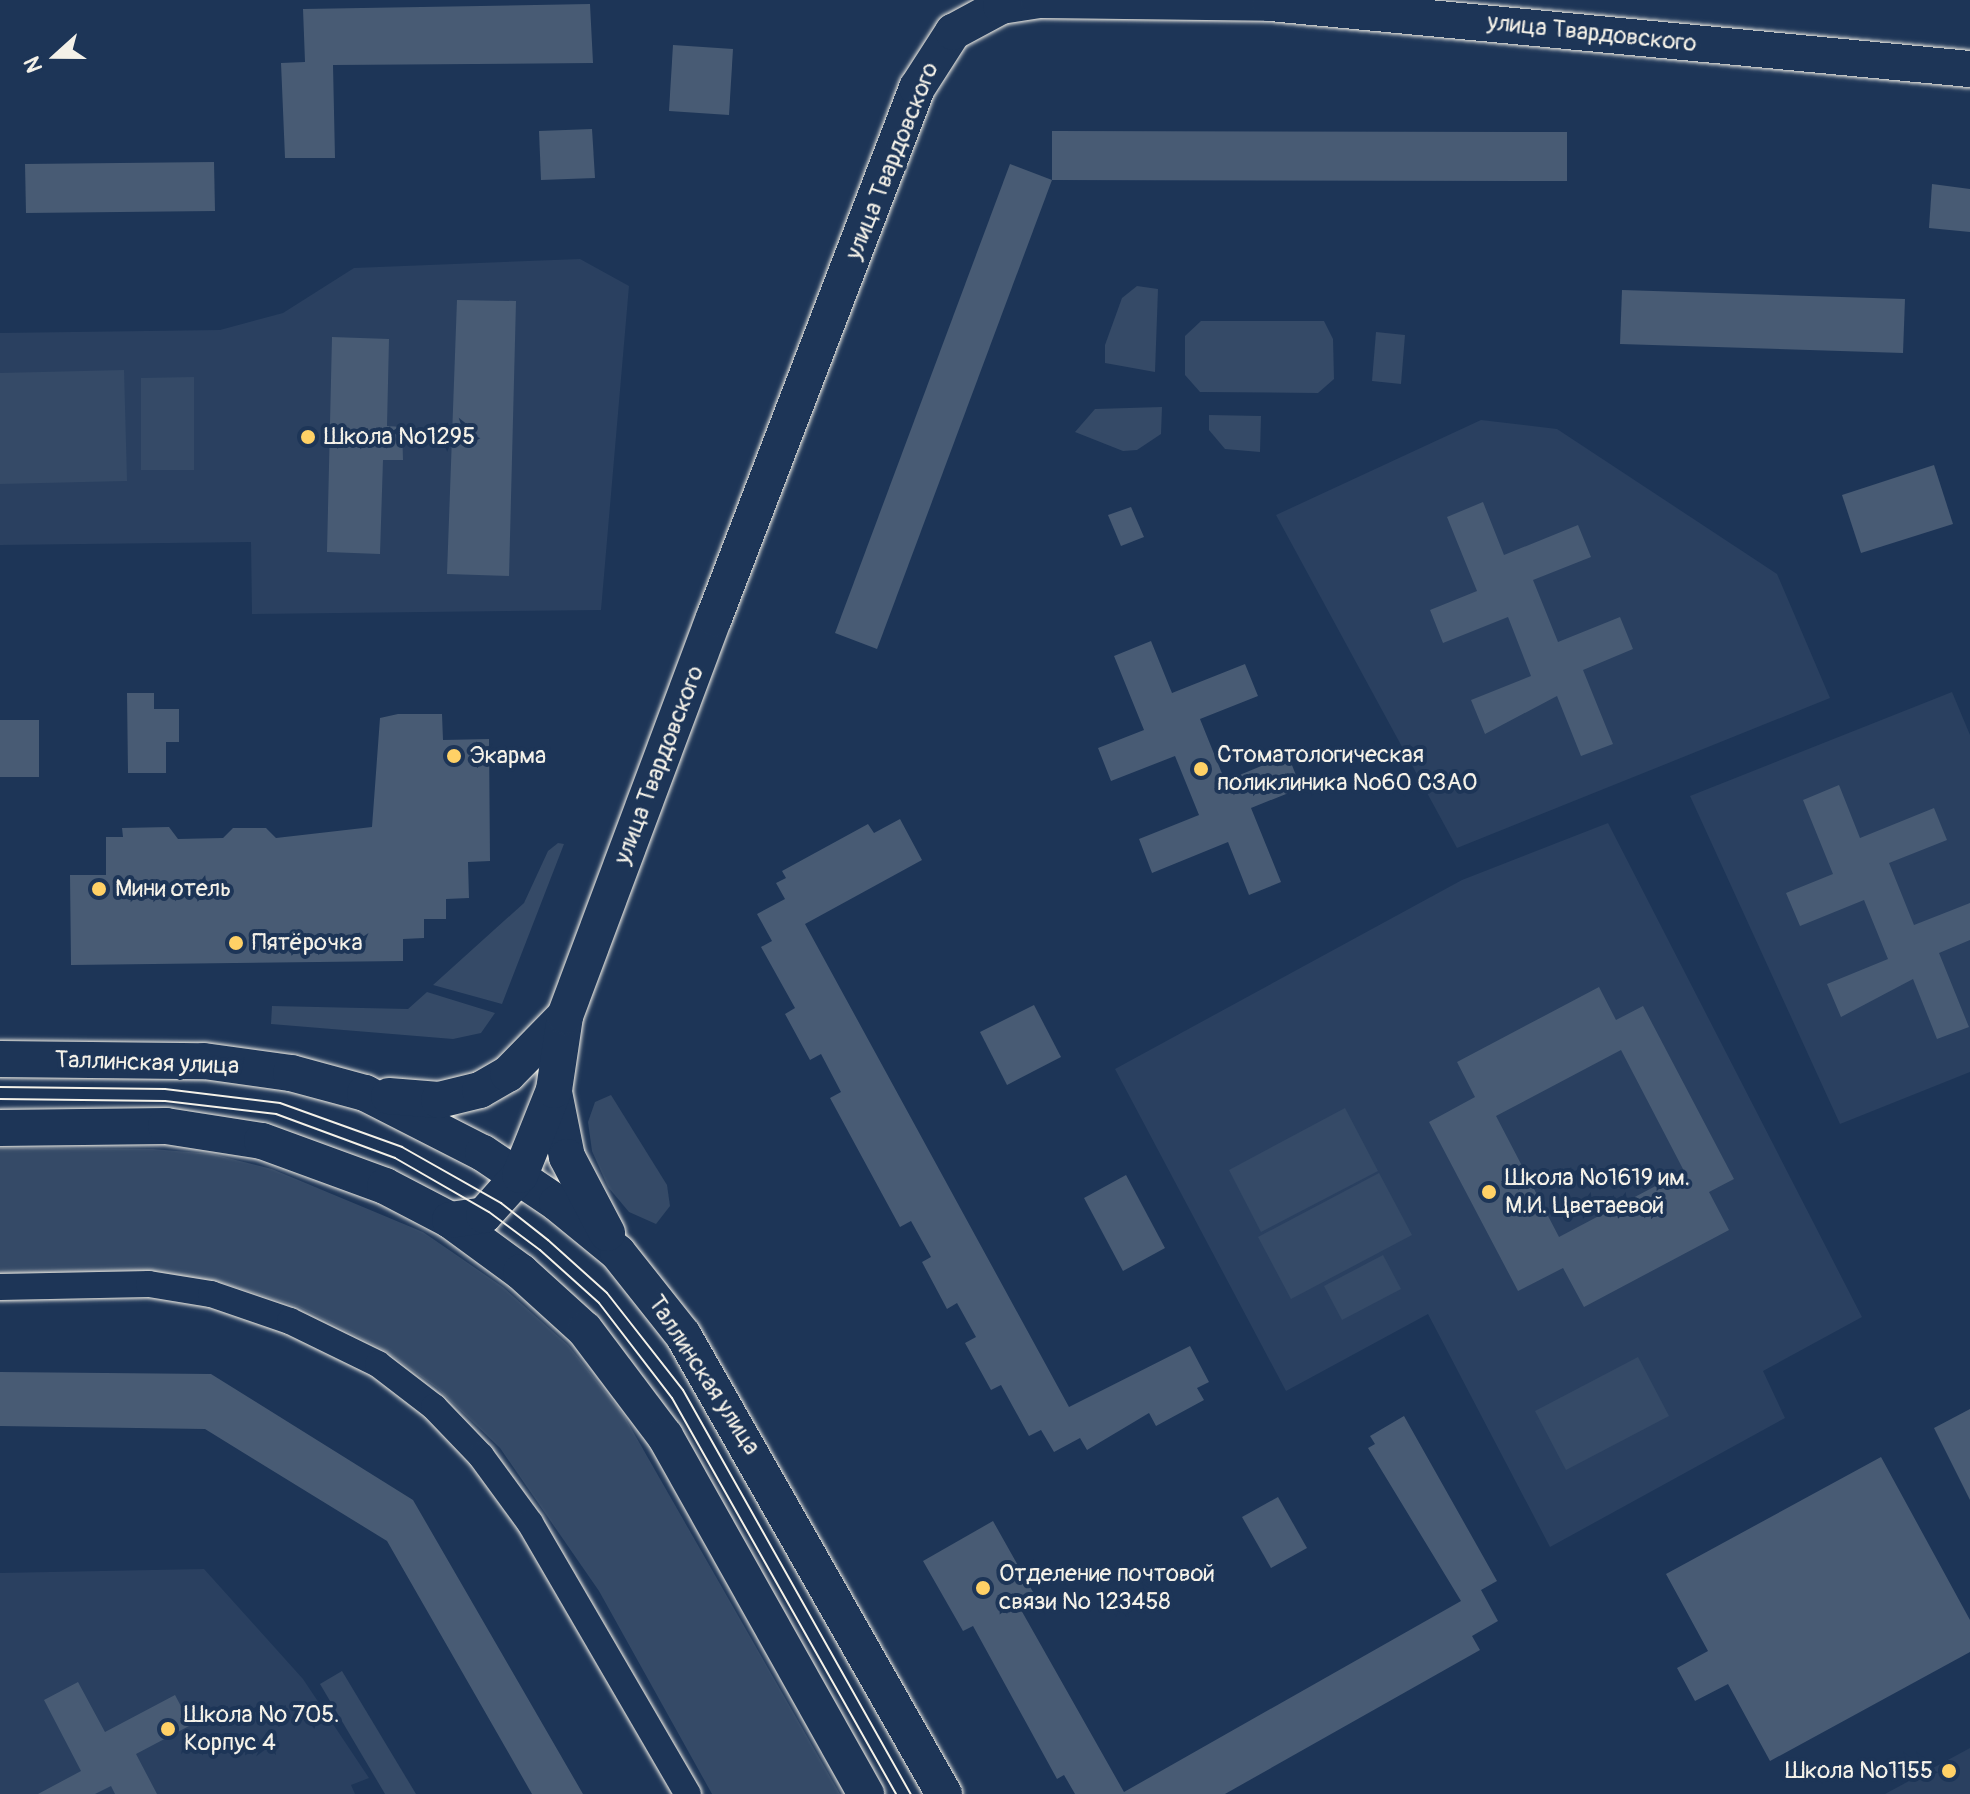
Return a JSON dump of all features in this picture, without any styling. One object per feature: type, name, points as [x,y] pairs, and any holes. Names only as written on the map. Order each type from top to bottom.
[{"type":"main road","name":"улица Твардовского","points":[[450,1220],[484,1215],[520,1175],[554,1090],[565,1016],[917,88],[953,32],[1001,6],[1026,2],[1270,3],[1970,69]]},
{"type":"main road","points":[[365,1093],[439,1100],[472,1094],[508,1074],[565,1016]]},
{"type":"main road","name":"Таллинская улица","points":[[0,1059],[236,1063],[365,1093],[520,1175],[618,1253],[714,1384],[944,1794]]},
{"type":"main road","points":[[554,1090],[571,1167],[618,1253]]},
{"type":"main road","points":[[0,1128],[166,1126],[231,1134],[340,1167],[450,1220],[553,1299],[644,1405],[866,1794]]},
{"type":"street","points":[[0,1287],[149,1284],[211,1294],[290,1321],[378,1364],[443,1417],[522,1512],[576,1594],[688,1794]]},
{"type":"shaded area","name":"Школа №1295","points":[[580,259],[629,286],[601,610],[252,614],[251,542],[0,545],[0,333],[220,330],[283,313],[354,268]]},
{"type":"shaded area","points":[[1137,286],[1158,289],[1155,372],[1105,363],[1105,345],[1122,298]]},
{"type":"shaded area","points":[[1201,321],[1324,321],[1333,339],[1334,379],[1318,393],[1200,392],[1185,375],[1185,336]]},
{"type":"shaded area","points":[[1376,332],[1405,335],[1401,384],[1372,381]]},
{"type":"shaded area","points":[[124,370],[127,481],[0,484],[0,373]]},
{"type":"shaded area","points":[[194,377],[194,470],[141,470],[141,378]]},
{"type":"shaded area","points":[[1162,407],[1161,434],[1137,450],[1123,451],[1075,432],[1095,409]]},
{"type":"shaded area","points":[[1209,415],[1261,416],[1260,452],[1225,449],[1209,430]]},
{"type":"shaded area","points":[[1481,420],[1557,429],[1777,574],[1830,698],[1457,848],[1276,515]]},
{"type":"shaded area","points":[[1952,692],[1970,735],[1970,1072],[1840,1124],[1690,796]]},
{"type":"shaded area","name":"Школа №1619 им. М.И. Цветаевой","points":[[1608,823],[1862,1317],[1763,1371],[1785,1418],[1550,1547],[1428,1314],[1286,1391],[1115,1069],[1462,880]]},
{"type":"shaded area","points":[[558,843],[564,844],[502,1004],[433,985],[524,903],[548,851]]},
{"type":"shaded area","points":[[427,992],[495,1013],[481,1033],[453,1039],[271,1024],[272,1006],[408,1009]]},
{"type":"shaded area","points":[[611,1095],[667,1185],[670,1206],[656,1224],[629,1212],[608,1187],[592,1151],[588,1122],[595,1102]]},
{"type":"shaded area","points":[[1345,1108],[1378,1171],[1261,1232],[1229,1170]]},
{"type":"shaded area","points":[[0,1148],[153,1149],[212,1154],[272,1169],[423,1232],[503,1287],[568,1345],[623,1414],[840,1794],[712,1794],[599,1591],[500,1448],[437,1388],[384,1350],[299,1307],[219,1282],[153,1273],[0,1275]]},
{"type":"shaded area","points":[[1379,1173],[1412,1235],[1291,1299],[1258,1237]]},
{"type":"shaded area","points":[[1383,1255],[1401,1289],[1342,1320],[1324,1286]]},
{"type":"shaded area","points":[[1638,1357],[1669,1416],[1566,1470],[1535,1411]]},
{"type":"shaded area","name":"Школа № 705. Корпус 4","points":[[204,1569],[303,1679],[369,1778],[351,1785],[355,1794],[0,1794],[0,1573]]},
{"type":"shaded area","points":[[342,1671],[416,1794],[385,1794],[320,1684]]},
{"type":"shaded area","name":"Школа №1155","points":[[1970,1748],[1970,1794],[1885,1794]]},
{"type":"building","points":[[590,4],[593,63],[333,65],[335,158],[285,158],[281,63],[305,62],[303,9]]},
{"type":"building","points":[[673,45],[733,49],[729,115],[669,111]]},
{"type":"building","points":[[592,129],[595,178],[541,180],[539,131]]},
{"type":"building","points":[[1052,131],[1567,132],[1567,181],[1052,180]]},
{"type":"building","points":[[214,162],[215,211],[26,213],[25,164]]},
{"type":"building","points":[[1010,164],[1052,180],[877,649],[835,633]]},
{"type":"building","points":[[1932,184],[1970,189],[1970,232],[1929,228]]},
{"type":"building","points":[[1622,290],[1905,299],[1903,353],[1620,344]]},
{"type":"building","points":[[457,300],[516,301],[509,576],[447,574]]},
{"type":"building","points":[[332,337],[389,339],[387,426],[402,427],[403,460],[383,460],[380,554],[327,552]]},
{"type":"building","points":[[1934,465],[1953,524],[1861,553],[1842,495]]},
{"type":"building","points":[[1483,502],[1504,555],[1578,525],[1591,557],[1533,580],[1558,642],[1620,617],[1633,649],[1583,670],[1613,744],[1581,756],[1557,696],[1485,734],[1471,700],[1531,676],[1508,617],[1443,643],[1430,610],[1477,591],[1447,517]]},
{"type":"building","points":[[1131,507],[1144,537],[1121,546],[1108,515]]},
{"type":"building","name":"Стоматологическая поликлиника №60 СЗАО","points":[[1151,641],[1172,693],[1245,664],[1258,696],[1200,719],[1225,781],[1288,755],[1301,788],[1251,808],[1281,882],[1249,895],[1228,842],[1152,873],[1139,839],[1199,815],[1175,756],[1111,781],[1098,748],[1144,730],[1114,656]]},
{"type":"building","points":[[127,693],[154,693],[154,709],[179,709],[179,742],[166,742],[166,773],[128,773]]},
{"type":"building","points":[[398,714],[442,714],[443,740],[489,739],[490,861],[468,862],[469,898],[446,899],[446,919],[424,919],[424,938],[403,939],[403,961],[71,965],[70,875],[106,875],[106,837],[123,837],[122,828],[169,827],[178,839],[223,838],[233,828],[266,828],[276,838],[372,827],[380,718]]},
{"type":"building","points":[[0,720],[39,720],[39,777],[0,777]]},
{"type":"building","points":[[1839,785],[1860,838],[1934,808],[1947,840],[1889,863],[1914,925],[1970,903],[1970,940],[1939,953],[1969,1027],[1937,1039],[1913,979],[1841,1017],[1827,984],[1888,959],[1864,900],[1800,926],[1786,893],[1833,874],[1803,800]]},
{"type":"building","points":[[900,819],[922,860],[805,924],[1069,1407],[1190,1346],[1209,1382],[1197,1388],[1204,1400],[1156,1426],[1149,1413],[1087,1450],[1080,1438],[1054,1452],[1041,1430],[1029,1436],[1001,1385],[991,1390],[965,1343],[976,1337],[957,1303],[947,1309],[922,1262],[931,1257],[911,1221],[900,1227],[830,1098],[841,1092],[821,1054],[810,1060],[785,1014],[795,1008],[761,947],[772,941],[757,914],[785,899],[776,883],[786,878],[782,871],[868,824],[874,833]]},
{"type":"building","points":[[1599,987],[1616,1020],[1643,1006],[1734,1179],[1709,1192],[1729,1230],[1584,1307],[1563,1268],[1518,1291],[1429,1122],[1475,1097],[1457,1062]],"holes":[[[1621,1050],[1684,1171],[1559,1237],[1496,1116]]]},
{"type":"building","points":[[1034,1005],[1061,1057],[1007,1085],[980,1032]]},
{"type":"building","points":[[1126,1175],[1165,1248],[1123,1271],[1084,1198]]},
{"type":"building","points":[[0,1372],[211,1374],[413,1500],[583,1794],[532,1794],[387,1541],[205,1429],[0,1426]]},
{"type":"building","points":[[1970,1409],[1970,1500],[1934,1428]]},
{"type":"building","points":[[1404,1416],[1497,1581],[1481,1590],[1498,1621],[1472,1636],[1480,1650],[1225,1794],[1075,1794],[1064,1775],[1057,1779],[973,1626],[963,1631],[923,1561],[993,1521],[1033,1592],[1016,1601],[1124,1792],[1461,1601],[1368,1448],[1375,1444],[1370,1436]]},
{"type":"building","points":[[1881,1457],[1970,1620],[1970,1652],[1770,1761],[1728,1684],[1695,1701],[1677,1668],[1708,1651],[1666,1574]]},
{"type":"building","points":[[1278,1497],[1307,1548],[1271,1568],[1242,1517]]},
{"type":"building","points":[[78,1682],[105,1732],[175,1695],[191,1725],[136,1754],[157,1794],[115,1794],[111,1786],[95,1794],[38,1794],[81,1771],[44,1700]]},
{"type":"tram line","points":[[0,1087],[165,1089],[280,1103],[402,1147],[501,1203],[607,1293],[683,1390],[911,1794]]},
{"type":"tram line","points":[[0,1099],[165,1101],[276,1114],[395,1158],[489,1212],[540,1250],[599,1303],[672,1398],[896,1794]]},
{"type":"place","name":"Школа №1295","points":[[308,437]]},
{"type":"place","name":"Экарма","points":[[454,756]]},
{"type":"place","name":"Стоматологическая поликлиника №60 СЗАО","points":[[1201,769]]},
{"type":"place","name":"Мини отель","points":[[99,889]]},
{"type":"place","name":"Пятёрочка","points":[[236,943]]},
{"type":"place","name":"Школа №1619 им. М.И. Цветаевой","points":[[1489,1192]]},
{"type":"place","name":"Отделение почтовой связи № 123458","points":[[983,1588]]},
{"type":"place","name":"Школа № 705. Корпус 4","points":[[168,1729]]},
{"type":"place","name":"Школа №1155","points":[[1949,1771]]}]
